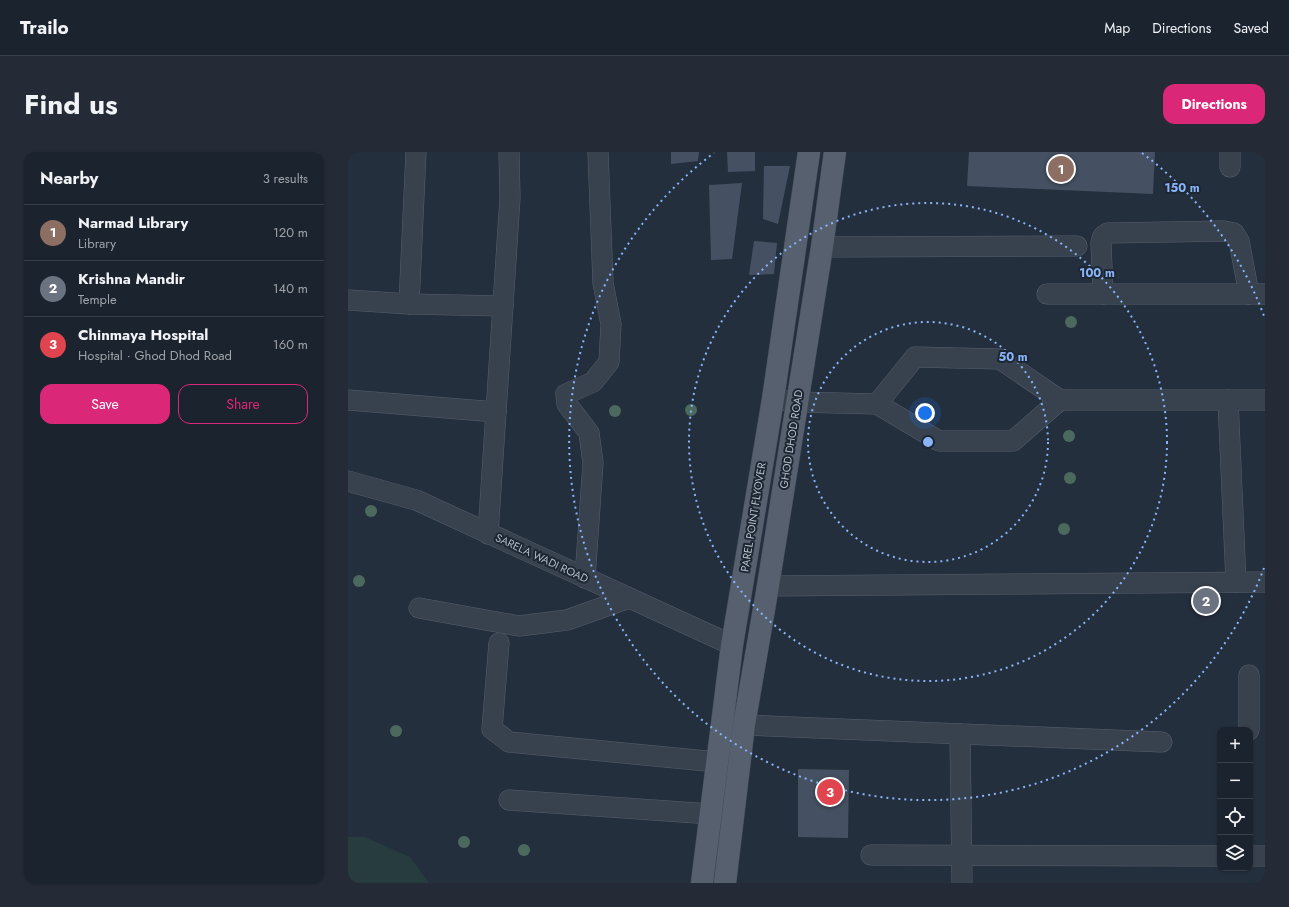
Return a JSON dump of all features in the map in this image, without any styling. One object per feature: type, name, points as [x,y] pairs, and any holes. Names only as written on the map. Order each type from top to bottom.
[{"type":"main road","name":"PAREL POINT FLYOVER","points":[[702,883],[732,645],[773,400],[809,152]]},
{"type":"main road","name":"GHOD DHOD ROAD","points":[[724,883],[744,725],[768,586],[822,247],[835,152]]},
{"type":"street","points":[[409,304],[416,152]]},
{"type":"street","points":[[488,534],[510,198],[509,152]]},
{"type":"street","points":[[585,578],[593,463],[589,433],[566,404],[566,394],[592,382],[609,362],[611,324],[603,283],[598,152]]},
{"type":"street","points":[[1047,294],[1103,294],[1257,294],[1239,241],[1234,232],[1224,231],[1104,234],[1101,242],[1103,294]]},
{"type":"street","points":[[822,247],[1077,246]]},
{"type":"street","points":[[348,300],[409,304],[503,306]]},
{"type":"street","points":[[876,404],[915,357],[1000,359],[1060,400],[1265,400]]},
{"type":"street","points":[[348,400],[496,412]]},
{"type":"street","points":[[773,400],[876,404],[939,441],[1014,441],[1060,400]]},
{"type":"street","points":[[1228,400],[1236,582]]},
{"type":"street","name":"SARELA WADI ROAD","points":[[348,481],[416,500],[732,645]]},
{"type":"street","points":[[768,586],[1265,582]]},
{"type":"street","points":[[419,608],[519,626],[567,620],[629,598]]},
{"type":"street","points":[[499,643],[492,728],[509,742],[717,762]]},
{"type":"street","points":[[1249,675],[1249,727]]},
{"type":"street","points":[[744,725],[1162,742]]},
{"type":"street","points":[[960,734],[962,883]]},
{"type":"street","points":[[509,800],[711,814]]},
{"type":"street","points":[[871,855],[1217,856]]},
{"type":"street","points":[[1253,856],[1265,856]]},
{"type":"green space","points":[[348,837],[365,837],[410,857],[429,883],[348,883]]},
{"type":"building","points":[[671,152],[699,152],[698,161],[671,164]]},
{"type":"building","points":[[727,152],[755,152],[755,171],[728,172]]},
{"type":"building","points":[[969,152],[1155,152],[1153,194],[967,186]]},
{"type":"building","points":[[764,166],[790,166],[778,224],[763,219]]},
{"type":"building","points":[[742,183],[732,259],[711,260],[709,185]]},
{"type":"building","points":[[754,241],[777,243],[774,274],[749,275]]},
{"type":"building","points":[[798,769],[849,770],[848,838],[798,837]]},
{"type":"place","name":"Narmad Library","points":[[1061,169]]},
{"type":"place","name":"Krishna Mandir","points":[[1206,601]]},
{"type":"place","name":"Chinmaya Hospital","points":[[830,792]]}]
